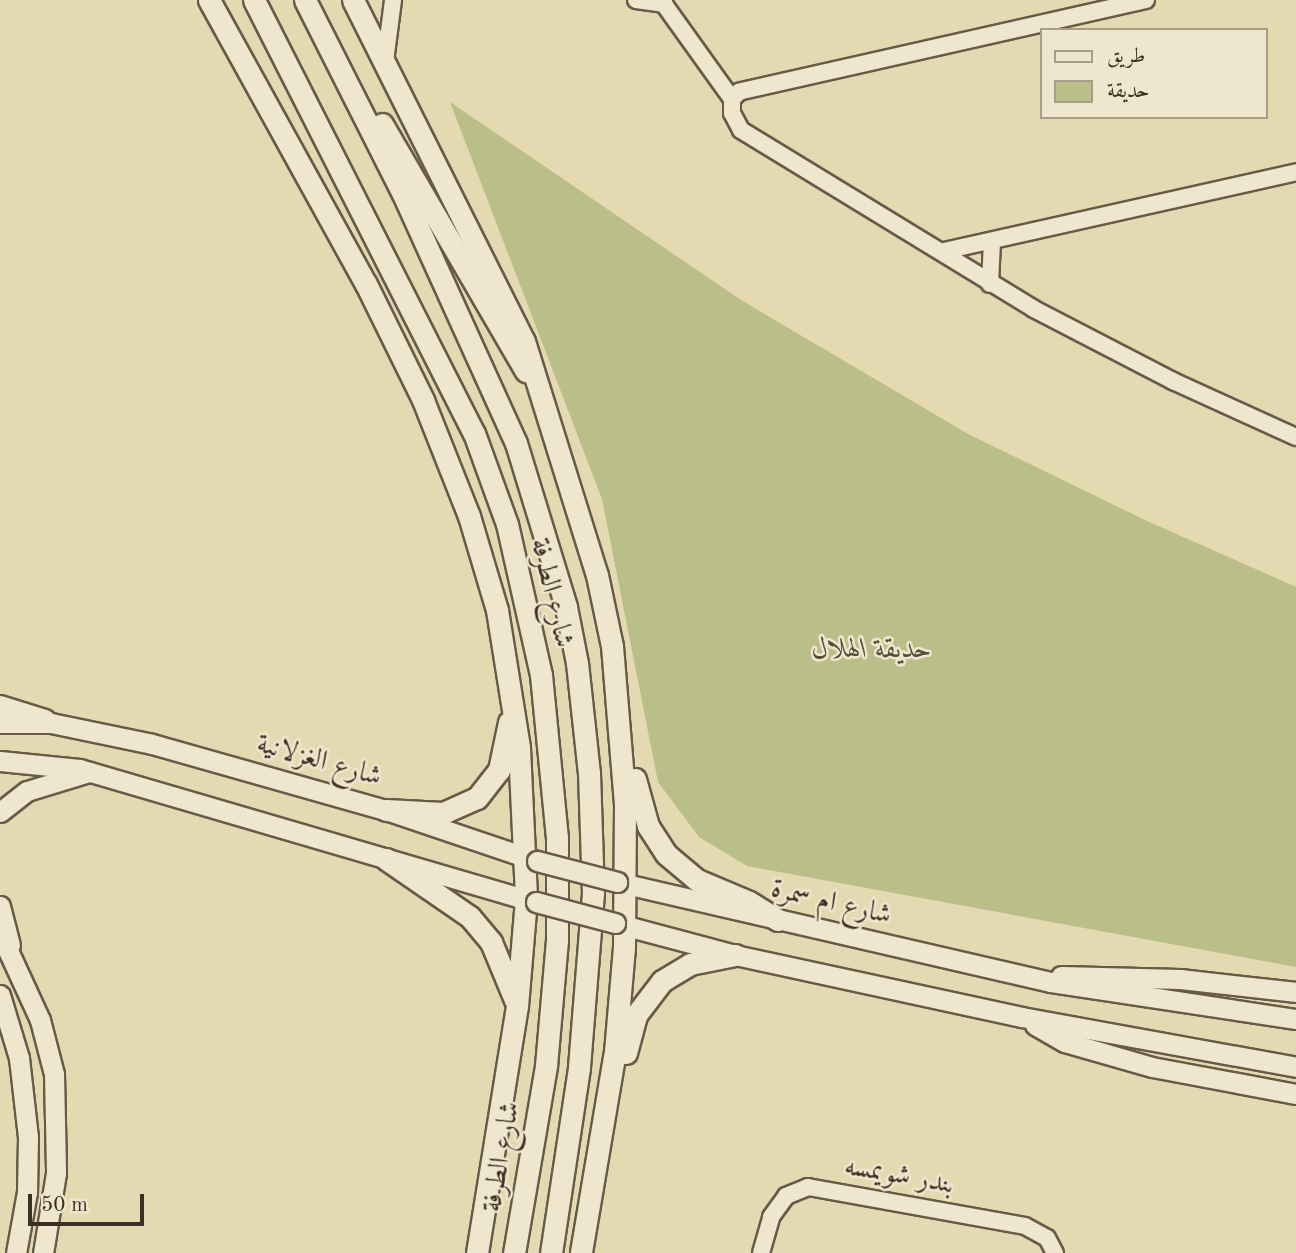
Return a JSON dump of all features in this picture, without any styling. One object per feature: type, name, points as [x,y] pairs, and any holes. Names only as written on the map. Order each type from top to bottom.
[{"type":"main road","points":[[209,0],[366,284],[433,424],[484,559],[513,703],[532,859],[531,900],[517,1006],[477,1253]]},
{"type":"main road","name":"شارع الطرفة","points":[[254,0],[454,388],[507,524],[536,651],[554,788],[557,940],[546,1066],[514,1253]]},
{"type":"main road","name":"شارع الطرفة","points":[[306,0],[339,64],[516,443],[566,607],[577,663],[589,773],[592,905],[579,1068],[551,1253]]},
{"type":"main road","points":[[353,0],[506,299],[543,396],[597,575],[612,646],[621,741],[620,1010],[581,1253]]},
{"type":"main road","points":[[339,64],[395,145],[488,312],[543,396]]},
{"type":"main road","points":[[386,810],[443,813],[477,798],[499,770],[513,703]]},
{"type":"main road","points":[[621,741],[648,826],[666,854],[697,880],[749,902],[778,920]]},
{"type":"main road","points":[[386,859],[470,917],[494,949],[517,1006]]},
{"type":"main road","points":[[606,1100],[621,1071],[636,1015],[650,993],[677,970],[735,955]]},
{"type":"street","points":[[384,64],[393,0]]},
{"type":"street","points":[[636,0],[663,2],[732,99],[732,113],[741,130],[944,251],[990,284],[1107,348],[1296,437]]},
{"type":"street","points":[[732,99],[739,92],[1146,0]]},
{"type":"street","points":[[944,251],[1296,172]]},
{"type":"street","points":[[990,284],[992,242]]},
{"type":"street","points":[[0,705],[51,723]]},
{"type":"street","name":"شارع الغزلانية","points":[[0,723],[51,723],[152,744],[386,810],[532,859],[621,883]]},
{"type":"street","points":[[0,761],[89,772],[386,859],[735,955],[1022,1017],[1296,1067]]},
{"type":"street","points":[[0,812],[27,791],[89,772]]},
{"type":"street","name":"شارع ام سمرة","points":[[621,883],[1032,977],[1296,1019]]},
{"type":"street","points":[[0,906],[9,930],[10,953]]},
{"type":"street","points":[[0,933],[44,1034],[56,1093],[56,1173],[43,1253]]},
{"type":"street","name":"شارع ام سمرة","points":[[1032,977],[1087,974],[1180,979],[1296,992]]},
{"type":"street","points":[[0,995],[19,1058],[28,1137],[27,1192],[16,1253]]},
{"type":"street","points":[[1022,1017],[1065,1042],[1152,1067],[1296,1094]]},
{"type":"street","name":"بندر شويمسه","points":[[761,1253],[771,1217],[786,1196],[808,1187],[1025,1226],[1047,1238],[1055,1253]]},
{"type":"green space","name":"حديقة الهلال","points":[[450,102],[741,300],[970,435],[1147,521],[1296,587],[1296,967],[747,866],[699,837],[658,782],[602,499]]}]
